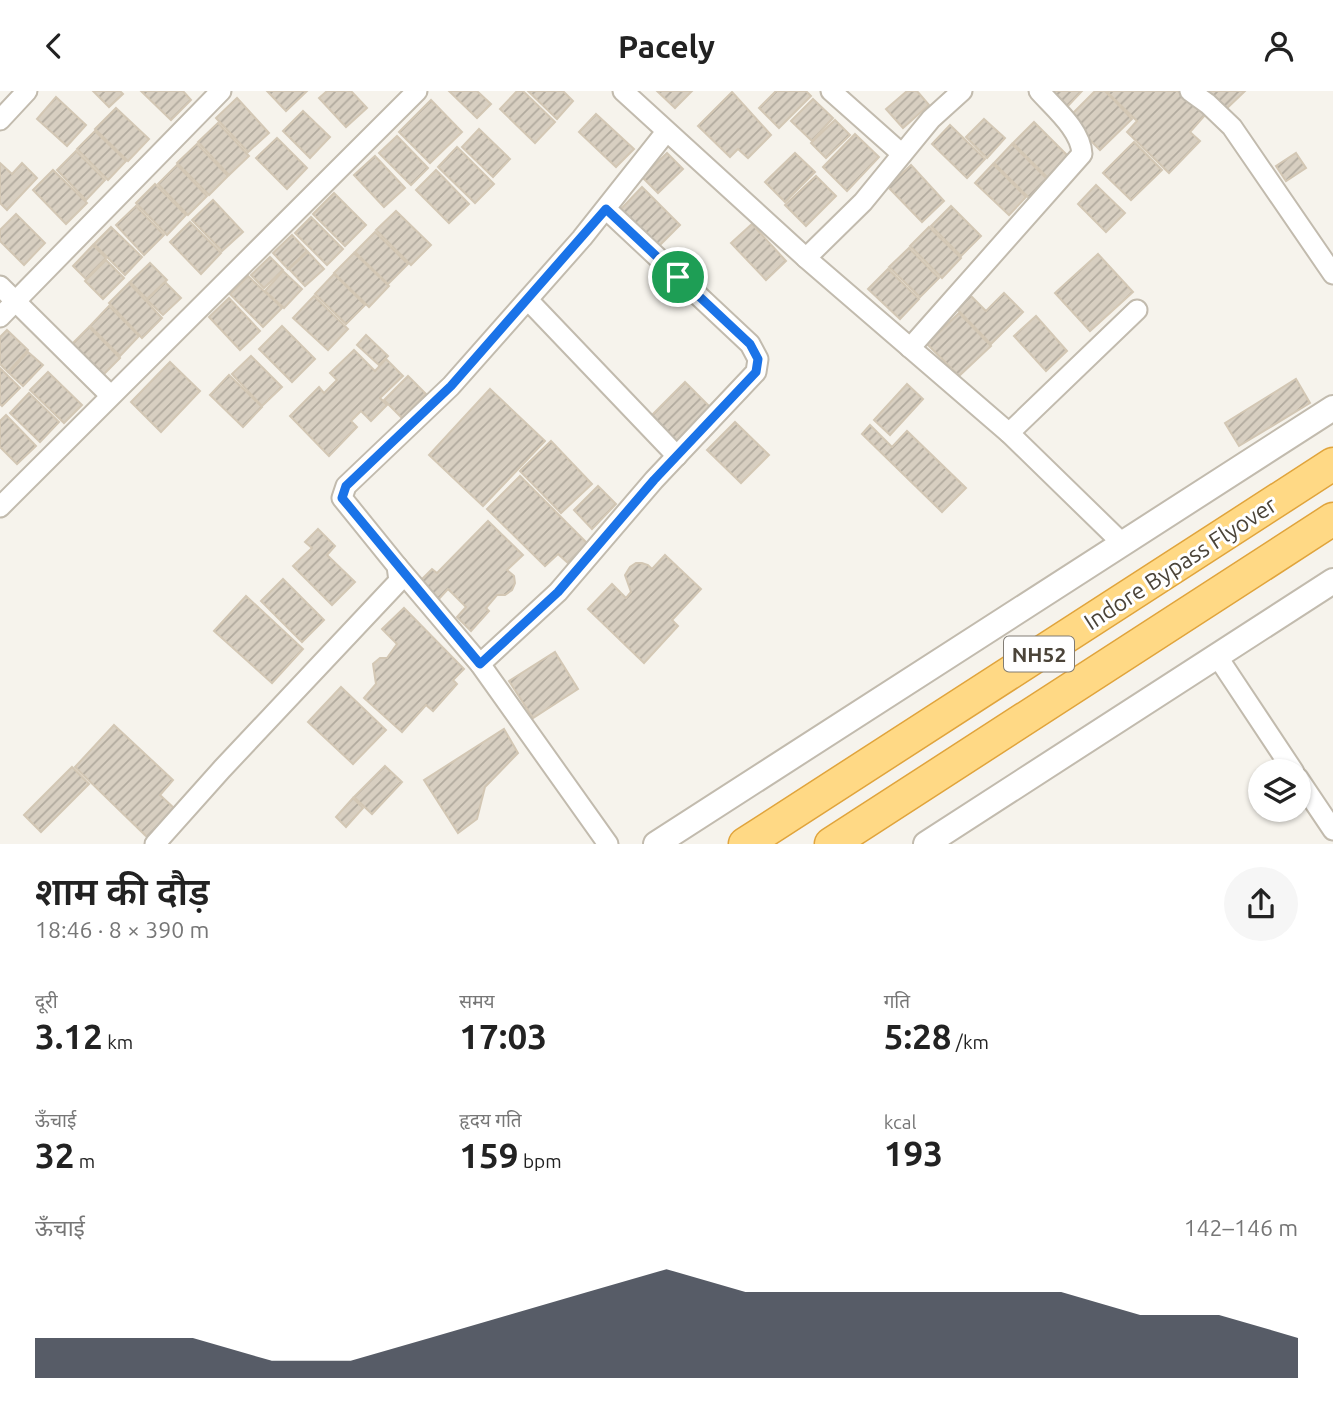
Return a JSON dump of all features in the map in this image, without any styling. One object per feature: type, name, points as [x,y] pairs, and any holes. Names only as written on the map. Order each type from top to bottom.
[{"type":"highway","name":"Indore Bypass Flyover","points":[[745,844],[1333,464]]},
{"type":"highway","name":"Indore Bypass Flyover","points":[[831,844],[1333,519]]},
{"type":"street","points":[[0,120],[27,91]]},
{"type":"street","points":[[0,317],[221,91]]},
{"type":"street","points":[[0,507],[416,91]]},
{"type":"street","points":[[622,91],[806,258],[1009,433],[1123,544]]},
{"type":"street","points":[[831,91],[902,154]]},
{"type":"street","points":[[806,258],[863,202],[931,119],[962,91]]},
{"type":"street","points":[[910,348],[1082,154],[1082,145],[1077,135],[1039,91]]},
{"type":"street","points":[[1190,91],[1232,127],[1333,274]]},
{"type":"street","points":[[607,844],[480,664],[342,498],[346,486],[451,386],[606,209],[666,132]]},
{"type":"street","points":[[480,664],[558,592],[677,456],[756,372],[758,359],[750,344],[606,209]]},
{"type":"street","points":[[0,286],[110,395]]},
{"type":"street","points":[[527,300],[677,456]]},
{"type":"street","points":[[1009,433],[1137,310]]},
{"type":"street","points":[[656,844],[1333,408]]},
{"type":"street","points":[[155,844],[222,769],[393,589],[399,581],[397,566]]},
{"type":"street","points":[[926,844],[1333,581]]},
{"type":"street","points":[[1217,656],[1285,759]]},
{"type":"street","points":[[1311,797],[1333,830]]},
{"type":"building","points":[[93,91],[120,91],[123,94],[109,107]]},
{"type":"building","points":[[141,91],[183,91],[191,100],[171,120]]},
{"type":"building","points":[[267,91],[307,91],[286,111]]},
{"type":"building","points":[[327,91],[351,91],[367,108],[346,127],[319,98]]},
{"type":"building","points":[[449,91],[477,91],[491,104],[477,118]]},
{"type":"building","points":[[517,91],[523,91],[555,122],[535,143],[500,109]]},
{"type":"building","points":[[528,91],[563,91],[573,101],[557,119]]},
{"type":"building","points":[[657,91],[692,91],[675,108]]},
{"type":"building","points":[[776,91],[806,91],[811,96],[779,128],[759,108]]},
{"type":"building","points":[[907,91],[917,91],[929,105],[903,128],[886,109]]},
{"type":"building","points":[[1047,91],[1082,91],[1065,109]]},
{"type":"building","points":[[1095,91],[1105,91],[1132,119],[1100,150],[1068,118]]},
{"type":"building","points":[[1106,91],[1178,91],[1205,115],[1190,132],[1200,141],[1169,173],[1127,132],[1137,121]]},
{"type":"building","points":[[1202,91],[1245,91],[1223,112]]},
{"type":"building","points":[[732,92],[771,135],[748,158],[738,149],[730,157],[698,126]]},
{"type":"building","points":[[56,97],[86,125],[67,146],[37,119]]},
{"type":"building","points":[[237,98],[269,133],[248,152],[216,118]]},
{"type":"building","points":[[813,99],[833,118],[812,141],[791,121]]},
{"type":"building","points":[[431,100],[462,132],[430,163],[399,132]]},
{"type":"building","points":[[116,108],[149,139],[128,161],[95,129]]},
{"type":"building","points":[[303,111],[330,137],[310,158],[283,131]]},
{"type":"building","points":[[596,114],[634,149],[616,167],[579,132]]},
{"type":"building","points":[[984,119],[1005,138],[987,158],[966,137]]},
{"type":"building","points":[[835,120],[850,135],[826,158],[811,143]]},
{"type":"building","points":[[1034,122],[1069,157],[1048,178],[1013,143]]},
{"type":"building","points":[[218,123],[249,156],[229,175],[198,142]]},
{"type":"building","points":[[950,125],[985,159],[967,178],[932,144]]},
{"type":"building","points":[[479,129],[510,159],[493,177],[462,147]]},
{"type":"building","points":[[95,131],[126,161],[108,180],[77,149]]},
{"type":"building","points":[[855,134],[879,157],[847,191],[823,167]]},
{"type":"building","points":[[397,136],[428,168],[411,185],[379,153]]},
{"type":"building","points":[[277,138],[307,168],[287,189],[256,158]]},
{"type":"building","points":[[1134,142],[1162,170],[1131,200],[1103,173]]},
{"type":"building","points":[[197,144],[228,176],[209,195],[177,163]]},
{"type":"building","points":[[1012,144],[1047,179],[1029,198],[994,163]]},
{"type":"building","points":[[457,147],[494,184],[475,203],[438,167]]},
{"type":"building","points":[[76,151],[105,180],[86,200],[57,170]]},
{"type":"building","points":[[667,153],[683,169],[658,193],[642,177]]},
{"type":"building","points":[[795,153],[815,172],[785,202],[765,182]]},
{"type":"building","points":[[1296,153],[1306,168],[1286,181],[1276,166]]},
{"type":"building","points":[[375,156],[405,188],[384,207],[354,175]]},
{"type":"building","points":[[0,163],[12,174],[22,163],[37,178],[7,210],[0,203]]},
{"type":"building","points":[[993,164],[1026,197],[1009,215],[975,183]]},
{"type":"building","points":[[177,165],[207,196],[188,215],[158,184]]},
{"type":"building","points":[[911,165],[944,201],[922,222],[888,187]]},
{"type":"building","points":[[53,170],[87,203],[66,224],[33,190]]},
{"type":"building","points":[[436,170],[469,204],[449,223],[416,190]]},
{"type":"building","points":[[816,176],[836,196],[806,226],[785,205]]},
{"type":"building","points":[[155,184],[186,215],[167,235],[136,203]]},
{"type":"building","points":[[1096,185],[1125,213],[1106,232],[1078,204]]},
{"type":"building","points":[[642,187],[680,225],[657,248],[619,211]]},
{"type":"building","points":[[334,193],[366,225],[345,246],[313,214]]},
{"type":"building","points":[[213,200],[243,232],[222,251],[192,220]]},
{"type":"building","points":[[136,206],[164,235],[144,255],[116,225]]},
{"type":"building","points":[[951,206],[981,236],[961,256],[931,226]]},
{"type":"building","points":[[396,211],[431,245],[411,265],[376,230]]},
{"type":"building","points":[[16,214],[45,243],[24,265],[0,241],[0,230]]},
{"type":"building","points":[[311,217],[343,249],[327,265],[295,233]]},
{"type":"building","points":[[190,222],[221,253],[201,274],[170,242]]},
{"type":"building","points":[[752,224],[786,261],[766,280],[731,243]]},
{"type":"building","points":[[111,227],[142,257],[125,275],[94,244]]},
{"type":"building","points":[[929,227],[961,258],[942,278],[910,246]]},
{"type":"building","points":[[375,232],[408,264],[388,284],[355,252]]},
{"type":"building","points":[[292,235],[307,251],[288,269],[273,253]]},
{"type":"building","points":[[93,245],[106,258],[86,279],[73,266]]},
{"type":"building","points":[[909,248],[939,278],[920,297],[889,267]]},
{"type":"building","points":[[308,252],[324,269],[305,286],[289,269]]},
{"type":"building","points":[[354,253],[389,286],[369,307],[334,273]]},
{"type":"building","points":[[1098,254],[1133,292],[1090,331],[1055,293]]},
{"type":"building","points":[[270,257],[283,270],[264,288],[251,275]]},
{"type":"building","points":[[106,260],[124,278],[103,299],[85,281]]},
{"type":"building","points":[[150,263],[167,280],[147,299],[130,282]]},
{"type":"building","points":[[888,269],[919,299],[900,319],[868,289]]},
{"type":"building","points":[[283,271],[302,289],[284,308],[265,291]]},
{"type":"building","points":[[334,274],[365,305],[346,324],[315,294]]},
{"type":"building","points":[[248,276],[282,308],[263,327],[230,294]]},
{"type":"building","points":[[165,282],[181,298],[163,315],[147,300]]},
{"type":"building","points":[[129,283],[162,318],[142,338],[109,303]]},
{"type":"building","points":[[1004,293],[1023,312],[991,344],[957,309],[970,295],[986,311]]},
{"type":"building","points":[[314,296],[348,329],[328,350],[293,318]]},
{"type":"building","points":[[229,298],[260,331],[240,350],[209,317]]},
{"type":"building","points":[[109,306],[139,336],[120,356],[90,326]]},
{"type":"building","points":[[959,313],[991,346],[959,376],[927,344]]},
{"type":"building","points":[[1036,316],[1067,351],[1046,371],[1014,336]]},
{"type":"building","points":[[282,326],[315,359],[292,382],[259,349]]},
{"type":"building","points":[[89,327],[120,358],[99,379],[68,348]]},
{"type":"building","points":[[7,330],[28,350],[8,372],[0,364],[0,337]]},
{"type":"building","points":[[366,335],[388,356],[379,365],[357,345]]},
{"type":"building","points":[[354,350],[375,371],[386,359],[403,376],[380,398],[387,405],[371,421],[361,411],[351,421],[357,427],[329,456],[290,416],[319,387],[324,393],[337,380],[330,373]]},
{"type":"building","points":[[28,352],[43,365],[23,386],[9,373]]},
{"type":"building","points":[[251,356],[282,387],[262,406],[232,374]]},
{"type":"building","points":[[170,362],[200,391],[161,432],[131,402]]},
{"type":"building","points":[[0,368],[20,388],[2,406],[0,404]]},
{"type":"building","points":[[48,372],[82,405],[64,423],[30,390]]},
{"type":"building","points":[[229,375],[262,407],[243,427],[210,395]]},
{"type":"building","points":[[408,376],[426,394],[402,418],[384,400]]},
{"type":"building","points":[[1296,379],[1310,403],[1239,446],[1225,423]]},
{"type":"building","points":[[685,382],[712,409],[676,445],[649,418]]},
{"type":"building","points":[[907,384],[923,399],[890,435],[874,420]]},
{"type":"building","points":[[490,389],[545,441],[483,506],[429,455]]},
{"type":"building","points":[[29,393],[59,422],[40,442],[10,413]]},
{"type":"building","points":[[6,415],[36,446],[17,464],[0,447],[0,421]]},
{"type":"building","points":[[735,422],[769,455],[741,483],[707,450]]},
{"type":"building","points":[[870,425],[892,447],[907,431],[966,488],[942,512],[862,434]]},
{"type":"building","points":[[551,441],[592,484],[561,513],[520,471]]},
{"type":"building","points":[[520,476],[587,543],[568,563],[558,554],[545,566],[487,509]]},
{"type":"building","points":[[598,486],[616,504],[592,529],[574,510]]},
{"type":"building","points":[[488,521],[523,555],[507,570],[514,576],[512,590],[505,595],[497,595],[486,608],[489,611],[471,631],[457,617],[466,607],[448,589],[436,602],[418,583],[432,569],[437,573]]},
{"type":"building","points":[[318,529],[335,546],[327,555],[355,582],[332,605],[293,566],[312,548],[305,542]]},
{"type":"building","points":[[665,555],[701,589],[672,620],[678,626],[644,663],[588,609],[612,584],[626,598],[631,592],[625,575],[630,567],[642,563],[652,569]]},
{"type":"building","points":[[283,579],[324,620],[302,642],[261,601]]},
{"type":"building","points":[[246,596],[303,649],[272,683],[214,631]]},
{"type":"building","points":[[404,608],[464,669],[453,680],[457,684],[433,711],[426,705],[402,732],[364,698],[376,684],[373,664],[380,658],[387,658],[397,644],[382,629]]},
{"type":"building","points":[[555,652],[578,689],[533,718],[509,681]]},
{"type":"building","points":[[341,687],[386,730],[353,764],[308,722]]},
{"type":"building","points":[[114,725],[173,780],[160,795],[175,809],[148,838],[75,767]]},
{"type":"building","points":[[504,729],[518,753],[485,787],[477,819],[458,833],[424,780]]},
{"type":"building","points":[[385,766],[402,782],[372,814],[354,797]]},
{"type":"building","points":[[72,767],[89,784],[41,832],[24,815]]},
{"type":"building","points":[[353,798],[363,808],[346,827],[336,817]]},
{"type":"route","points":[[606,209],[678,277],[750,344],[758,359],[756,372],[654,480],[558,592],[480,664],[342,498],[346,486],[451,386],[606,209]]}]
